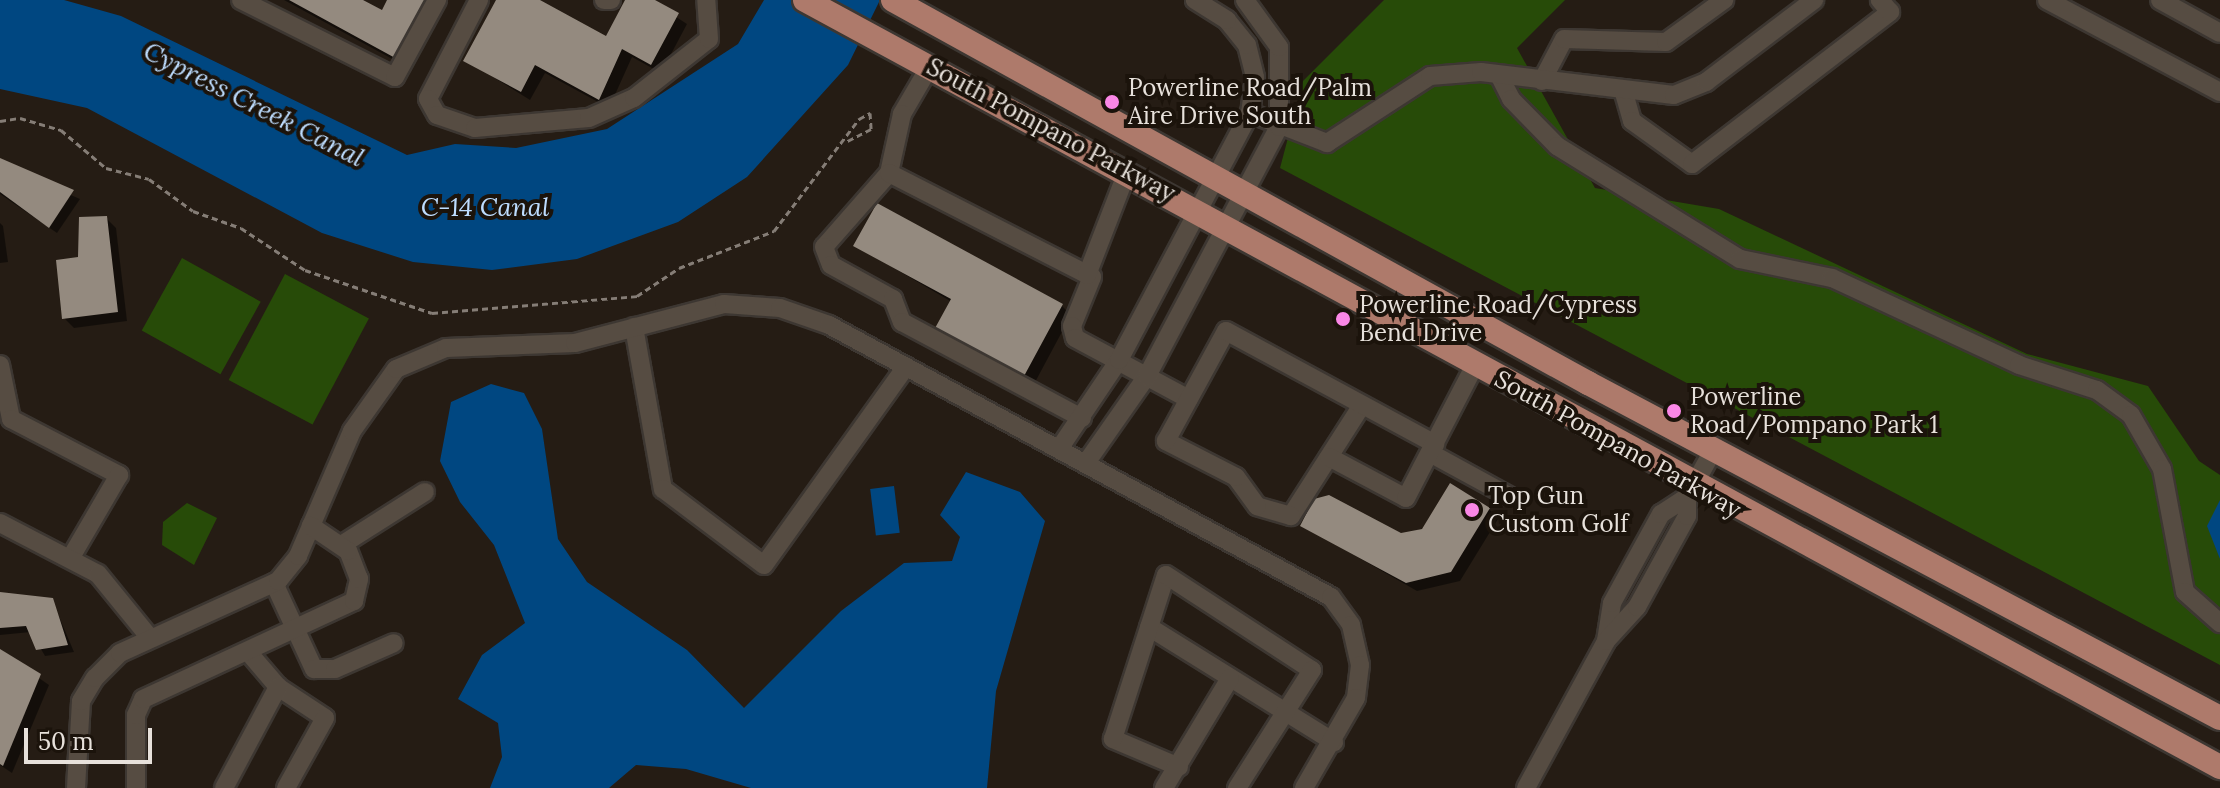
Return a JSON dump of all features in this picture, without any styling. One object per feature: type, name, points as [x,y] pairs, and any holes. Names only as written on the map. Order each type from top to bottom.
[{"type":"main road","name":"South Pompano Parkway","points":[[805,0],[1231,227],[1690,491],[2220,767]]},
{"type":"main road","name":"South Pompano Parkway","points":[[902,5],[1218,175],[1714,449],[2220,718]]},
{"type":"street","points":[[241,0],[395,77],[437,0]]},
{"type":"street","points":[[479,0],[428,99],[437,115],[475,128],[589,118],[634,98],[709,39],[706,0]]},
{"type":"street","points":[[604,0],[611,0]]},
{"type":"street","points":[[1086,463],[1147,376],[1231,227],[1279,127],[1279,47],[1245,0]]},
{"type":"street","points":[[1542,81],[1564,39],[1666,42],[1724,0]]},
{"type":"street","points":[[1250,113],[1279,127],[1327,143],[1430,76],[1499,75],[1624,93],[1674,95],[1706,82],[1814,0]]},
{"type":"street","points":[[1624,93],[1632,121],[1692,164],[1890,12],[1880,0]]},
{"type":"street","points":[[2047,0],[2220,92]]},
{"type":"street","points":[[2160,0],[2220,33]]},
{"type":"street","points":[[1059,449],[1119,360],[1250,113],[1255,77],[1247,45],[1204,2]]},
{"type":"street","points":[[930,66],[902,114],[889,173],[824,247],[831,265],[893,299],[902,322],[1082,418]]},
{"type":"street","points":[[1499,75],[1511,99],[1557,146],[1740,259],[1832,278],[2019,365],[2097,390],[2131,415],[2162,469],[2185,592],[2220,623]]},
{"type":"street","points":[[1087,275],[1127,172]]},
{"type":"street","points":[[889,173],[1092,277],[1072,326],[1075,338],[1189,399]]},
{"type":"street","points":[[76,788],[81,701],[120,653],[274,583],[298,556],[374,394],[421,353],[575,343],[724,304],[780,308],[906,367],[1243,545],[1342,610],[1360,665],[1356,698],[1334,742],[1304,788]]},
{"type":"street","points":[[634,327],[663,489],[764,565],[906,367]]},
{"type":"street","points":[[1362,405],[1299,509],[1281,516],[1257,506],[1236,477],[1166,441],[1226,331],[1362,405],[1509,496]]},
{"type":"street","points":[[0,365],[11,419],[119,475],[71,557]]},
{"type":"street","points":[[1329,457],[1406,498],[1475,365]]},
{"type":"street","points":[[1526,788],[1606,641],[1612,603],[1661,514],[1690,491],[1714,449]]},
{"type":"street","points":[[343,544],[425,492]]},
{"type":"street","points":[[0,523],[71,557],[98,574],[150,638]]},
{"type":"street","points":[[136,788],[136,715],[143,699],[297,632],[354,601],[359,579],[343,544],[311,526]]},
{"type":"street","points":[[1179,767],[1113,739],[1166,575],[1312,670],[1237,788]]},
{"type":"street","points":[[274,583],[314,669],[335,669],[394,643]]},
{"type":"street","points":[[1149,627],[1334,742]]},
{"type":"street","points":[[249,653],[278,687],[325,718],[286,788]]},
{"type":"street","points":[[1164,788],[1230,678]]},
{"type":"street","points":[[224,788],[278,687]]},
{"type":"path","points":[[0,121],[20,118],[61,130],[106,168],[149,179],[305,270],[432,313],[637,296],[679,268],[774,231],[846,142],[859,119],[870,113],[871,129],[846,142]]},
{"type":"green space","points":[[1384,0],[1565,0],[1517,48],[1595,188],[1719,209],[2027,354],[2148,386],[2199,461],[2220,475],[2220,665],[1280,168],[1303,81]]},
{"type":"green space","points":[[182,258],[261,302],[220,374],[142,331]]},
{"type":"green space","points":[[285,274],[369,319],[313,425],[229,380]]},
{"type":"green space","points":[[187,503],[217,518],[194,565],[162,545],[163,522]]},
{"type":"water","name":"C-14 Canal","points":[[0,0],[64,0],[121,16],[407,155],[455,144],[516,148],[607,129],[738,44],[764,0],[880,0],[848,65],[747,177],[678,222],[577,259],[492,270],[413,262],[322,233],[87,108],[0,89]]},
{"type":"water","points":[[491,384],[524,393],[542,429],[558,539],[587,582],[687,650],[744,708],[841,611],[904,563],[952,561],[960,537],[940,515],[966,472],[1020,492],[1045,521],[996,691],[987,788],[751,788],[686,769],[636,765],[609,788],[490,788],[502,757],[498,723],[458,699],[482,655],[525,623],[494,545],[460,502],[440,461],[451,402]]},
{"type":"water","points":[[894,486],[900,533],[876,536],[870,489]]},
{"type":"water","points":[[2220,500],[2220,559],[2207,526]]},
{"type":"building","points":[[289,0],[363,0],[382,10],[387,0],[430,0],[397,59]]},
{"type":"building","points":[[496,0],[540,0],[606,36],[625,0],[655,0],[679,13],[651,65],[622,49],[599,100],[535,65],[521,92],[463,61]]},
{"type":"building","points":[[0,158],[74,190],[49,228],[0,192]]},
{"type":"building","points":[[877,203],[1063,304],[1023,378],[934,330],[951,299],[853,246]]},
{"type":"building","points":[[107,216],[118,312],[62,319],[56,260],[78,257],[79,217]]},
{"type":"building","points":[[1450,483],[1490,508],[1451,572],[1406,583],[1300,526],[1314,499],[1329,495],[1401,533],[1422,529]]},
{"type":"building","points":[[0,592],[53,598],[68,645],[36,650],[26,626],[0,628]]},
{"type":"building","points":[[0,649],[41,674],[3,766],[0,764]]},
{"type":"place","name":"Powerline Road/Palm Aire Drive South","points":[[1112,102]]},
{"type":"place","name":"Powerline Road/Cypress Bend Drive","points":[[1343,319]]},
{"type":"place","name":"Powerline Road/Pompano Park 1","points":[[1674,411]]},
{"type":"place","name":"Top Gun Custom Golf","points":[[1472,510]]},
{"type":"water label","name":"Cypress Creek Canal","points":[[254,104]]}]
